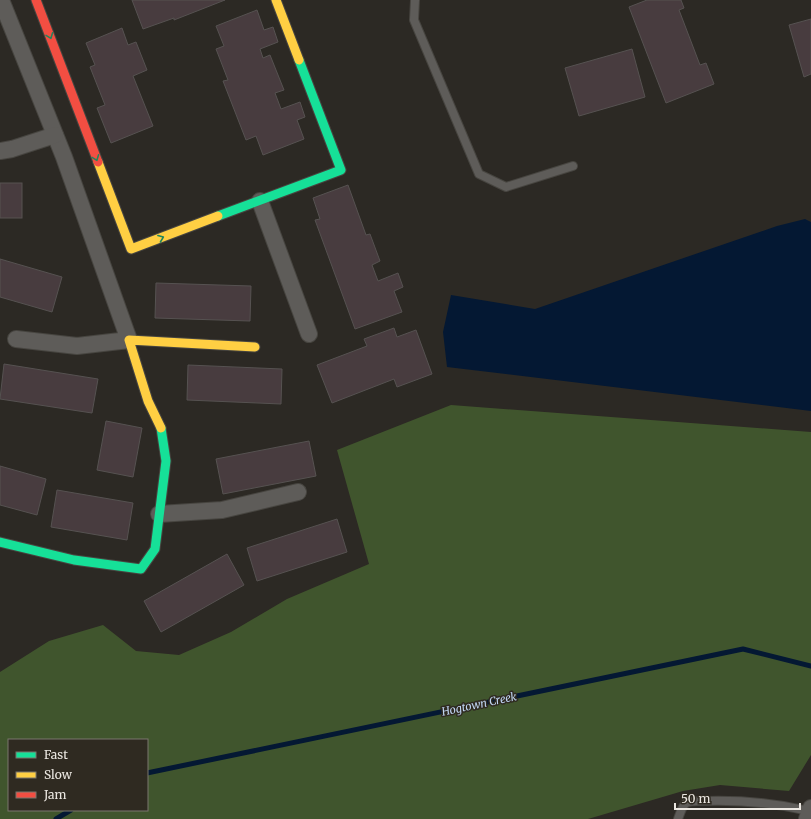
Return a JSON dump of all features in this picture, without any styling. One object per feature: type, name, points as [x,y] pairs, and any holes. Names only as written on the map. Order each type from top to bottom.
[{"type":"street","points":[[0,542],[74,560],[141,569],[155,549],[166,461],[161,428],[148,401],[64,157],[1,0]]},
{"type":"street","points":[[36,0],[131,249],[341,170],[276,0]]},
{"type":"street","points":[[0,151],[12,149],[55,135]]},
{"type":"street","points":[[260,201],[309,334]]},
{"type":"street","points":[[16,339],[77,346],[128,340],[255,347]]},
{"type":"street","points":[[159,514],[222,510],[298,492]]},
{"type":"lane","points":[[415,0],[414,20],[479,174],[506,187],[573,166]]},
{"type":"lane","points":[[678,819],[683,806],[687,802],[692,801],[729,800],[787,806],[809,813]]},
{"type":"green space","points":[[451,405],[811,432],[811,755],[789,791],[720,785],[683,791],[588,819],[0,819],[0,672],[49,641],[103,625],[136,651],[179,655],[231,632],[287,599],[369,564],[337,450]]},
{"type":"water","points":[[805,219],[811,222],[811,411],[447,367],[443,332],[451,295],[535,309],[777,226]]},
{"type":"building","points":[[132,0],[225,0],[174,20],[174,18],[143,29]]},
{"type":"building","points":[[647,0],[681,0],[684,8],[679,10],[700,65],[706,63],[714,84],[666,103],[629,7]]},
{"type":"building","points":[[257,10],[264,30],[273,27],[278,42],[260,49],[263,58],[270,55],[284,90],[275,93],[281,109],[300,102],[305,117],[297,120],[304,139],[263,155],[256,136],[246,140],[223,81],[228,80],[216,49],[224,46],[216,26]]},
{"type":"building","points":[[811,19],[811,74],[804,77],[789,25]]},
{"type":"building","points":[[122,28],[128,45],[136,42],[147,70],[133,76],[153,126],[111,143],[97,108],[105,105],[90,67],[95,65],[86,43]]},
{"type":"building","points":[[632,49],[645,97],[579,116],[565,68]]},
{"type":"building","points":[[0,183],[22,183],[22,218],[0,218]]},
{"type":"building","points":[[348,185],[366,235],[370,234],[380,261],[372,265],[378,281],[398,273],[403,287],[394,291],[402,312],[355,329],[315,220],[320,219],[313,198]]},
{"type":"building","points":[[0,259],[62,277],[52,312],[0,297]]},
{"type":"building","points":[[156,283],[251,286],[250,321],[155,318]]},
{"type":"building","points":[[394,328],[397,337],[416,330],[432,374],[397,387],[394,379],[332,403],[317,365],[367,346],[364,339]]},
{"type":"building","points":[[4,364],[98,379],[92,413],[0,399]]},
{"type":"building","points":[[188,365],[282,369],[281,404],[187,400]]},
{"type":"building","points":[[106,421],[142,428],[133,477],[97,470]]},
{"type":"building","points":[[309,441],[316,476],[223,494],[216,459]]},
{"type":"building","points":[[0,466],[46,479],[37,515],[0,505]]},
{"type":"building","points":[[57,490],[133,503],[127,540],[51,527]]},
{"type":"building","points":[[337,519],[347,552],[257,581],[247,548]]},
{"type":"building","points":[[227,554],[244,585],[161,632],[144,601]]},
{"type":"waterway","name":"Hogtown Creek","points":[[148,773],[743,649],[811,666]]},
{"type":"waterway","name":"Hogtown Creek","points":[[56,819],[69,811]]},
{"type":"traffic: fast","points":[[218,216],[341,170],[299,60]]},
{"type":"traffic: fast","points":[[0,542],[74,560],[141,569],[155,549],[166,461],[161,428]]},
{"type":"traffic: slow","points":[[276,0],[299,60]]},
{"type":"traffic: slow","points":[[98,162],[131,249],[218,216]]},
{"type":"traffic: slow","points":[[161,428],[148,401],[129,340],[255,347]]},
{"type":"traffic: jam","points":[[36,0],[98,162]]}]
